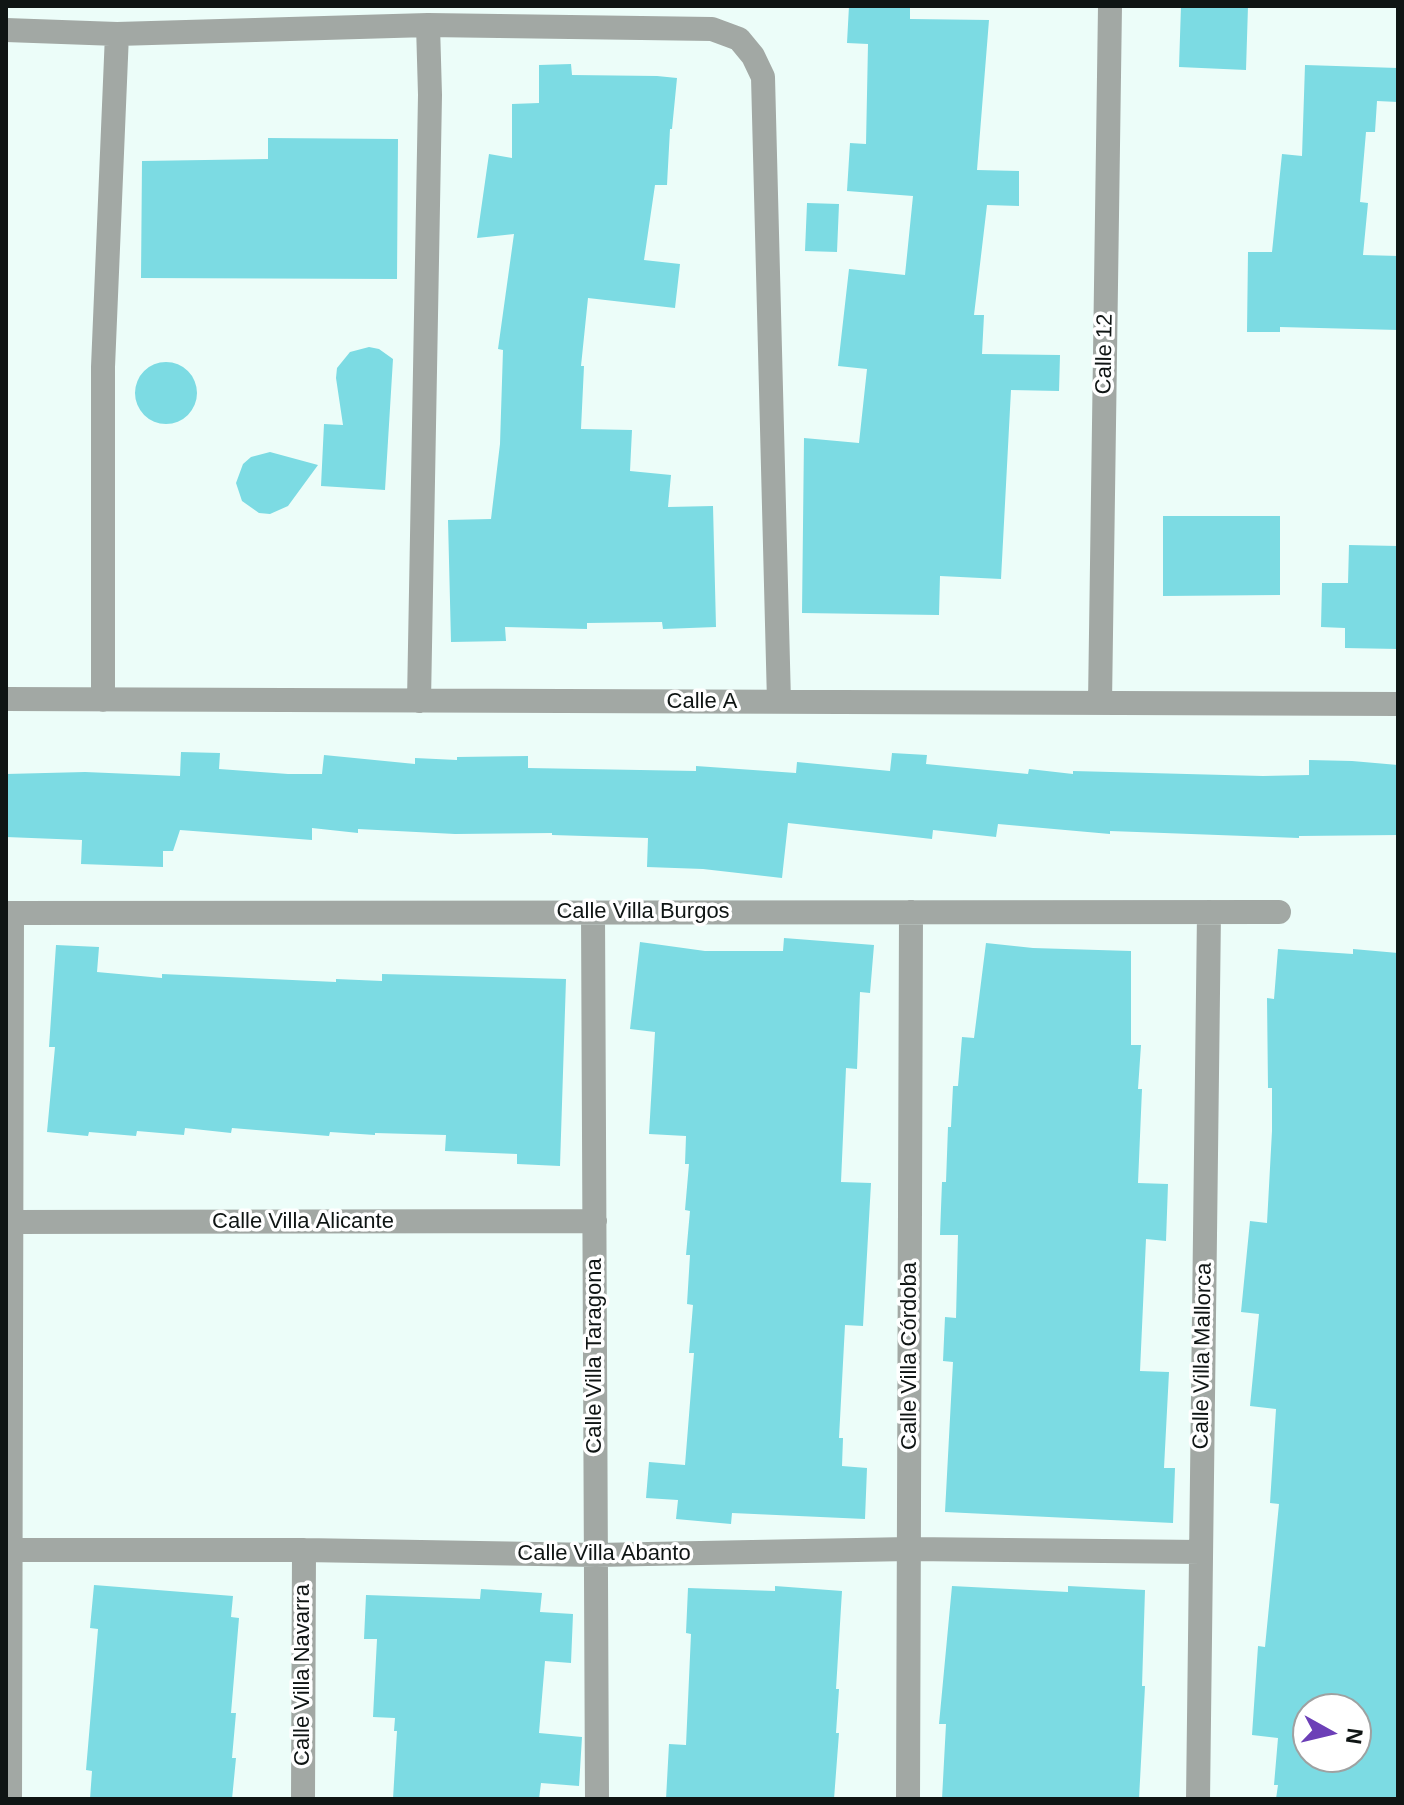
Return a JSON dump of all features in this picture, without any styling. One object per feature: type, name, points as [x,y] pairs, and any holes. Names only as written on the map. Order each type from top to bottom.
[{"type":"street","name":"Calle 12","points":[[1100,703],[1110,6]]},
{"type":"street","points":[[419,701],[430,95],[428,25]]},
{"type":"street","points":[[6,30],[117,34],[428,25],[712,29],[739,39],[753,56],[763,77],[779,702]]},
{"type":"street","points":[[103,700],[103,367],[117,34]]},
{"type":"street","name":"Calle A","points":[[6,699],[1398,704]]},
{"type":"street","name":"Calle Villa Taragona","points":[[593,912],[597,1799]]},
{"type":"street","name":"Calle Villa Córdoba","points":[[908,1799],[911,912]]},
{"type":"street","name":"Calle Villa Mallorca","points":[[1198,1799],[1209,912]]},
{"type":"street","name":"Calle Villa Burgos","points":[[9,913],[1279,912]]},
{"type":"street","points":[[9,913],[10,1799]]},
{"type":"street","name":"Calle Villa Alicante","points":[[11,1222],[595,1221]]},
{"type":"street","name":"Calle Villa Abanto","points":[[8,1550],[304,1550],[596,1555],[909,1549],[1201,1552]]},
{"type":"street","name":"Calle Villa Navarra","points":[[303,1799],[304,1550]]},
{"type":"building","points":[[849,6],[910,6],[910,19],[989,20],[977,170],[1019,171],[1019,206],[987,205],[974,315],[984,315],[982,354],[1060,355],[1059,391],[1011,390],[1001,579],[940,576],[939,615],[802,613],[804,438],[859,443],[867,369],[838,366],[849,269],[905,275],[913,196],[847,191],[850,143],[866,144],[868,44],[847,43]]},
{"type":"building","points":[[1181,6],[1248,6],[1246,70],[1179,67]]},
{"type":"building","points":[[571,64],[572,75],[677,78],[667,185],[655,185],[644,260],[680,264],[675,308],[588,298],[581,366],[584,366],[581,429],[632,430],[630,471],[671,475],[668,507],[713,506],[716,627],[663,629],[662,622],[587,623],[587,629],[505,627],[506,641],[451,642],[448,520],[491,519],[500,444],[503,350],[498,349],[514,234],[477,238],[489,154],[512,158],[512,104],[539,103],[539,65]]},
{"type":"building","points":[[1305,65],[1398,68],[1398,102],[1377,101],[1375,132],[1366,132],[1360,202],[1368,203],[1363,255],[1398,256],[1398,330],[1280,327],[1280,332],[1247,332],[1248,252],[1272,252],[1282,154],[1302,156]]},
{"type":"building","points":[[268,138],[398,139],[397,279],[141,278],[142,161],[268,159]]},
{"type":"building","points":[[807,203],[839,204],[837,252],[805,251]]},
{"type":"building","points":[[369,347],[379,349],[393,359],[385,490],[321,486],[324,424],[343,425],[337,368],[350,352]]},
{"type":"building","points":[[166,362],[188,371],[197,393],[188,415],[166,424],[144,415],[135,393],[144,371]]},
{"type":"building","points":[[270,452],[318,465],[288,506],[270,514],[259,513],[242,501],[236,483],[243,464],[251,457]]},
{"type":"building","points":[[1163,516],[1280,516],[1280,595],[1163,596]]},
{"type":"building","points":[[1349,545],[1398,546],[1398,649],[1345,648],[1345,628],[1321,627],[1322,583],[1348,583]]},
{"type":"building","points":[[181,752],[220,753],[219,769],[288,774],[322,774],[324,755],[415,764],[415,758],[457,760],[457,757],[528,756],[528,768],[696,771],[696,766],[796,773],[797,762],[890,771],[892,753],[927,755],[926,764],[1028,774],[1029,769],[1073,774],[1073,771],[1263,776],[1309,775],[1309,760],[1352,761],[1398,765],[1398,835],[1299,838],[1110,831],[1110,834],[998,824],[996,837],[933,830],[932,839],[788,823],[782,878],[703,869],[647,867],[648,838],[358,829],[358,833],[312,828],[312,840],[180,830],[173,851],[163,851],[163,867],[81,864],[82,840],[6,837],[6,774],[85,772],[180,776]]},
{"type":"building","points":[[784,938],[874,945],[870,993],[860,992],[857,1069],[846,1068],[841,1182],[871,1183],[863,1326],[845,1325],[839,1438],[843,1438],[842,1466],[867,1468],[865,1519],[732,1513],[731,1524],[676,1519],[678,1500],[646,1498],[649,1462],[685,1465],[694,1353],[689,1353],[693,1305],[687,1304],[690,1255],[686,1255],[690,1211],[685,1210],[689,1164],[685,1164],[686,1136],[649,1134],[655,1032],[630,1029],[640,942],[705,951],[783,951]]},
{"type":"building","points":[[986,943],[1033,948],[1131,951],[1131,1045],[1141,1045],[1138,1183],[1168,1184],[1166,1241],[1146,1239],[1140,1371],[1169,1372],[1164,1468],[1175,1468],[1173,1523],[945,1512],[953,1362],[943,1361],[945,1317],[956,1318],[958,1235],[940,1235],[942,1182],[946,1182],[948,1127],[951,1127],[953,1086],[958,1086],[962,1037],[974,1038]]},
{"type":"building","points":[[56,945],[99,947],[97,972],[162,978],[162,974],[336,982],[336,979],[382,981],[382,974],[566,979],[560,1166],[517,1164],[517,1154],[445,1151],[446,1135],[330,1132],[329,1136],[232,1128],[231,1133],[185,1128],[184,1135],[137,1131],[136,1136],[89,1132],[88,1136],[47,1132],[55,1047],[49,1047]]},
{"type":"building","points":[[1278,949],[1353,954],[1353,949],[1398,953],[1398,1799],[1276,1799],[1278,1785],[1274,1785],[1278,1738],[1252,1735],[1258,1646],[1265,1647],[1279,1504],[1270,1503],[1276,1409],[1250,1406],[1259,1314],[1241,1312],[1250,1221],[1267,1223],[1272,1088],[1268,1088],[1267,998],[1274,999]]},
{"type":"building","points":[[94,1585],[233,1596],[231,1617],[239,1618],[231,1713],[236,1713],[232,1799],[90,1799],[92,1771],[86,1770],[98,1629],[90,1628]]},
{"type":"building","points":[[775,1586],[842,1591],[836,1689],[839,1689],[836,1733],[839,1733],[834,1799],[666,1799],[669,1744],[686,1745],[691,1634],[686,1633],[688,1588],[775,1591]]},
{"type":"building","points":[[952,1586],[1068,1592],[1068,1586],[1145,1590],[1142,1686],[1145,1686],[1139,1799],[942,1799],[946,1724],[939,1724]]},
{"type":"building","points":[[481,1589],[542,1593],[540,1612],[573,1614],[571,1663],[545,1661],[539,1733],[582,1737],[579,1786],[541,1783],[539,1799],[393,1799],[397,1731],[394,1731],[395,1718],[373,1717],[377,1639],[364,1639],[366,1595],[480,1599]]}]
